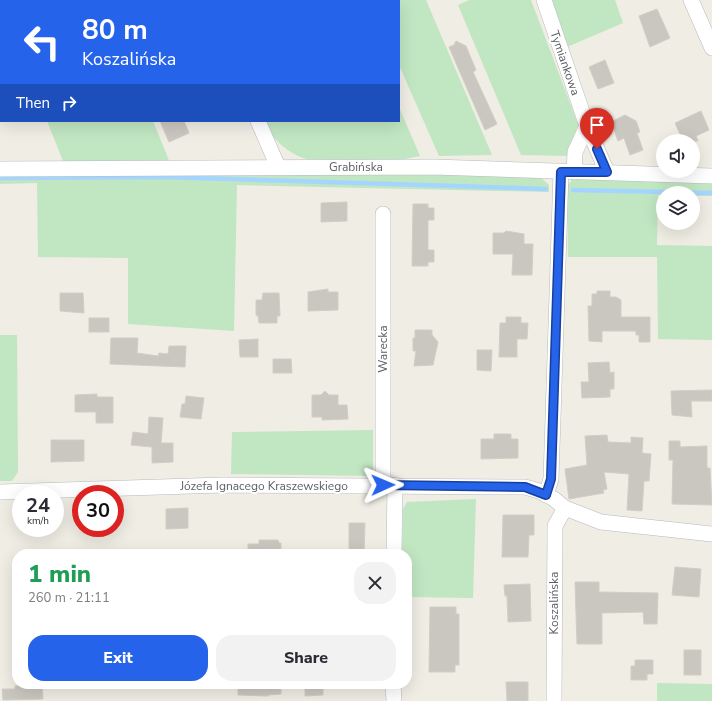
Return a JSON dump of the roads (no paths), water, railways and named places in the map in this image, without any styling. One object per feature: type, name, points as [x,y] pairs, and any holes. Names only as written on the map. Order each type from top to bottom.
[{"type":"street","name":"Tymiankowa","points":[[544,0],[587,126],[607,172]]},
{"type":"street","points":[[692,0],[712,48]]},
{"type":"street","points":[[258,122],[278,167]]},
{"type":"street","points":[[546,495],[551,479],[568,172],[587,126]]},
{"type":"street","name":"Grabińska","points":[[0,169],[434,167],[712,176]]},
{"type":"street","name":"Warecka","points":[[383,214],[389,485],[394,549]]},
{"type":"street","name":"Józefa Ignacego Kraszewskiego","points":[[0,492],[223,485],[525,487],[546,495],[565,508],[601,522],[712,534]]},
{"type":"street","name":"Koszalińska","points":[[554,701],[555,526],[565,508]]},
{"type":"street","points":[[393,689],[394,701]]},
{"type":"waterway","points":[[0,178],[165,177],[546,189]]},
{"type":"waterway","points":[[573,190],[712,193]]}]
